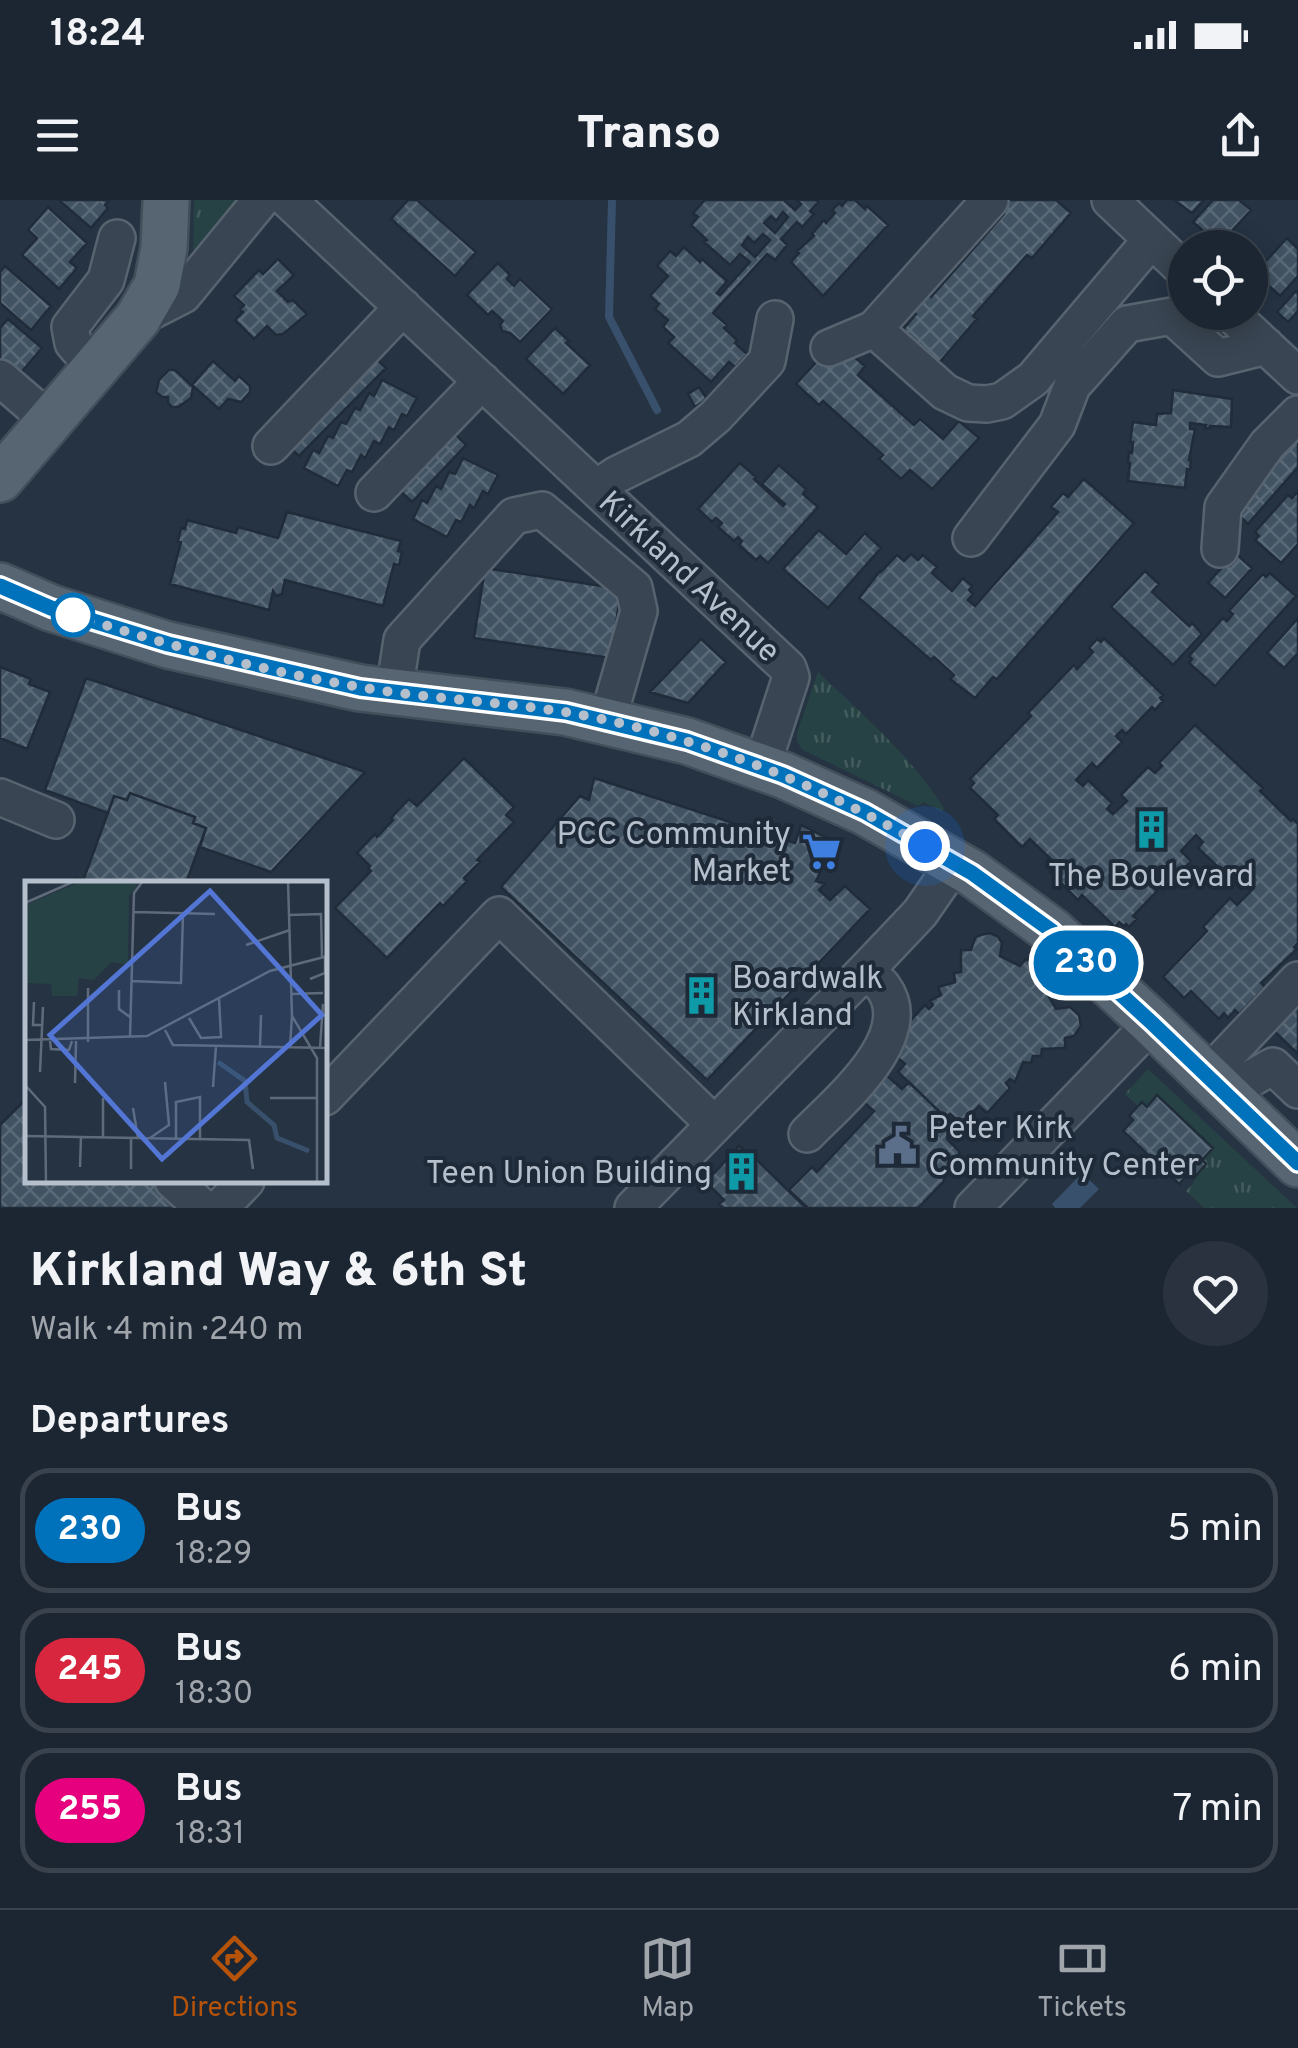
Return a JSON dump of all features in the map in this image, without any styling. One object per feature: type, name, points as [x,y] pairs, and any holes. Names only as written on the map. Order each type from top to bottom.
[{"type":"main road","points":[[0,479],[138,318],[157,284],[164,248],[166,200]]},
{"type":"main road","points":[[0,586],[51,608],[168,644],[283,672],[360,688],[566,712],[687,741],[762,766],[865,812],[972,873],[1052,931],[1298,1164]]},
{"type":"street","points":[[138,318],[183,294],[261,200]]},
{"type":"street","name":"Kirkland Avenue","points":[[288,200],[788,668],[792,677],[762,766]]},
{"type":"street","points":[[830,348],[874,328],[990,200]]},
{"type":"street","points":[[1110,200],[1168,256]]},
{"type":"street","points":[[95,368],[73,343],[70,327],[106,280],[117,238]]},
{"type":"street","points":[[874,328],[945,392],[968,403],[1002,401],[1034,379],[1151,240]]},
{"type":"street","points":[[271,446],[403,307]]},
{"type":"street","points":[[971,538],[1057,425],[1072,386],[1127,324],[1172,316],[1218,358],[1266,346]]},
{"type":"street","points":[[597,488],[690,439],[716,416],[767,360],[774,319]]},
{"type":"street","points":[[1249,330],[1298,376]]},
{"type":"street","points":[[0,378],[50,422]]},
{"type":"street","points":[[374,493],[482,381]]},
{"type":"street","points":[[1220,549],[1222,507],[1267,445],[1298,414]]},
{"type":"street","points":[[394,692],[402,640],[514,516],[542,510],[634,588],[638,610],[607,722]]},
{"type":"street","points":[[0,797],[56,820]]},
{"type":"street","points":[[632,1208],[920,913],[954,864]]},
{"type":"street","points":[[328,1095],[498,915],[714,1124]]},
{"type":"street","points":[[807,1134],[869,1070],[890,1029],[891,1008],[884,988],[866,970]]},
{"type":"street","points":[[1215,1085],[1298,980]]},
{"type":"street","points":[[973,1208],[1152,1023]]},
{"type":"street","points":[[1215,1085],[1273,1066],[1298,1090]]},
{"type":"street","points":[[176,1183],[203,1208]]},
{"type":"street","points":[[220,1208],[243,1183]]},
{"type":"green space","points":[[194,200],[251,200],[193,264]]},
{"type":"green space","points":[[818,672],[901,753],[931,789],[944,808],[942,812],[924,802],[918,806],[803,750],[797,733]]},
{"type":"green space","points":[[1148,1069],[1297,1208],[1204,1208],[1186,1191],[1206,1164],[1157,1096],[1147,1107],[1142,1102],[1138,1106],[1125,1094]]},
{"type":"water","points":[[1082,1173],[1099,1189],[1080,1208],[1055,1208],[1052,1204]]},
{"type":"building","points":[[59,200],[109,200],[105,205],[108,208],[91,228]]},
{"type":"building","points":[[408,200],[417,200],[476,252],[455,276],[391,219]]},
{"type":"building","points":[[705,200],[784,200],[795,210],[801,204],[796,200],[818,202],[810,211],[814,214],[802,227],[797,222],[781,239],[787,245],[775,260],[767,254],[713,313],[727,325],[724,328],[747,354],[735,367],[729,362],[711,382],[668,343],[674,337],[663,327],[668,320],[655,309],[659,304],[650,296],[668,276],[657,266],[670,251],[676,256],[684,247],[727,281],[717,293],[720,295],[750,262],[740,254],[730,265],[691,225],[698,217],[693,213]],"holes":[[[783,212],[788,217],[775,233],[764,223],[771,216],[776,221]],[[763,234],[770,240],[755,257],[742,245],[748,237],[754,243]]]},
{"type":"building","points":[[847,200],[855,200],[865,209],[867,206],[888,225],[823,296],[791,262],[824,220],[826,223],[835,213],[832,210]]},
{"type":"building","points":[[1005,200],[1056,200],[1071,213],[973,316],[977,319],[938,364],[901,332],[916,314],[908,306],[922,289],[931,297],[1004,214],[998,209]]},
{"type":"building","points":[[1174,200],[1204,200],[1192,213]]},
{"type":"building","points":[[1213,200],[1239,200],[1251,210],[1233,230],[1202,230],[1193,222]]},
{"type":"building","points":[[48,207],[87,243],[70,262],[77,268],[59,289],[22,255],[37,238],[28,230]]},
{"type":"building","points":[[1287,238],[1298,249],[1298,276],[1280,296],[1268,285],[1268,259]]},
{"type":"building","points":[[278,259],[294,275],[277,291],[307,314],[283,334],[276,335],[267,326],[254,339],[235,320],[244,305],[234,296],[259,270],[263,274]]},
{"type":"building","points":[[498,263],[514,286],[520,279],[552,309],[520,342],[502,331],[503,321],[492,311],[488,315],[467,295]]},
{"type":"building","points":[[5,266],[51,306],[31,330],[0,303],[0,272]]},
{"type":"building","points":[[1296,291],[1298,311],[1288,322],[1277,312]]},
{"type":"building","points":[[8,319],[42,348],[13,382],[0,370],[0,328]]},
{"type":"building","points":[[555,328],[590,365],[563,394],[526,359]]},
{"type":"building","points":[[844,348],[865,366],[858,375],[914,425],[920,419],[943,439],[959,421],[979,438],[932,489],[910,470],[901,479],[879,459],[883,455],[823,401],[819,405],[796,384],[826,352]]},
{"type":"building","points":[[370,353],[386,368],[299,456],[283,441]]},
{"type":"building","points":[[213,361],[235,381],[239,376],[250,386],[241,402],[228,399],[219,409],[192,385]]},
{"type":"building","points":[[169,370],[175,370],[193,387],[191,398],[178,407],[172,407],[168,397],[156,392],[159,380]]},
{"type":"building","points":[[382,380],[417,398],[407,416],[402,414],[394,430],[389,427],[380,444],[374,441],[365,458],[361,455],[338,486],[304,468],[313,450],[319,453],[341,422],[346,424],[355,408],[360,410],[369,393],[374,396]]},
{"type":"building","points":[[699,387],[707,399],[695,407],[688,394]]},
{"type":"building","points":[[1173,390],[1232,399],[1231,427],[1205,428],[1206,425],[1190,423],[1190,429],[1195,429],[1185,488],[1128,481],[1133,422],[1156,425],[1157,414],[1171,413]]},
{"type":"building","points":[[451,430],[466,445],[412,502],[397,488]]},
{"type":"building","points":[[1298,432],[1298,467],[1248,524],[1231,508]]},
{"type":"building","points":[[463,458],[498,475],[488,494],[483,491],[461,522],[456,520],[447,537],[413,519],[422,500],[427,503],[436,486],[441,489],[449,472],[455,474]]},
{"type":"building","points":[[740,463],[783,506],[762,484],[779,465],[806,489],[803,494],[818,507],[768,563],[760,556],[756,560],[739,545],[742,541],[738,537],[734,541],[718,527],[722,523],[716,518],[712,522],[698,509]]},
{"type":"building","points":[[1084,479],[1134,523],[997,679],[993,677],[975,698],[950,679],[954,675],[934,657],[931,660],[859,598],[897,555],[904,561],[911,554],[918,560],[923,555],[937,567],[932,573],[952,591],[963,578],[972,586],[969,590],[973,594],[968,600],[975,606],[1058,512],[1051,507],[1063,493],[1068,497]]},
{"type":"building","points":[[1298,491],[1298,544],[1281,563],[1255,540],[1259,536],[1255,532],[1288,495],[1292,498]]},
{"type":"building","points":[[287,512],[401,541],[399,565],[394,564],[383,606],[285,580],[282,594],[276,596],[273,591],[269,610],[170,584],[181,528],[185,529],[187,520],[236,533],[238,527],[278,538]]},
{"type":"building","points":[[819,530],[846,554],[865,533],[881,548],[828,608],[783,569]]},
{"type":"building","points":[[1235,553],[1252,568],[1225,598],[1208,583]]},
{"type":"building","points":[[485,568],[621,589],[611,658],[474,638]]},
{"type":"building","points":[[1145,571],[1159,584],[1152,592],[1202,634],[1173,665],[1111,607]]},
{"type":"building","points":[[1270,573],[1296,596],[1215,686],[1189,663],[1189,656],[1223,618],[1227,621],[1233,614],[1229,611],[1263,574],[1266,577]]},
{"type":"building","points":[[1298,618],[1298,653],[1284,668],[1267,653]]},
{"type":"building","name":"The Boulevard","points":[[1104,638],[1163,695],[1163,701],[1126,734],[1122,730],[1116,736],[1122,742],[1097,768],[1092,763],[1076,780],[1083,786],[1088,780],[1112,803],[1107,809],[1113,814],[1127,801],[1121,795],[1148,767],[1155,773],[1162,766],[1159,763],[1195,725],[1298,824],[1298,943],[1294,947],[1297,949],[1261,983],[1265,987],[1239,1014],[1235,1010],[1228,1018],[1224,1013],[1219,1019],[1191,991],[1184,998],[1163,977],[1207,931],[1203,927],[1230,898],[1237,905],[1253,889],[1247,882],[1241,889],[1198,848],[1203,842],[1196,835],[1181,851],[1191,861],[1163,890],[1159,886],[1155,889],[1129,927],[1119,922],[1115,927],[1082,895],[1078,900],[1050,872],[1057,865],[1030,839],[1022,847],[994,819],[998,815],[970,788],[974,783],[970,779],[1031,716],[1028,713],[1074,665],[1077,669],[1093,652],[1089,648],[1097,639],[1101,642]]},
{"type":"building","points":[[701,639],[726,662],[688,703],[650,692]]},
{"type":"building","points":[[0,667],[31,679],[29,684],[50,692],[27,749],[0,738]]},
{"type":"building","points":[[86,678],[365,772],[271,872],[200,847],[206,828],[193,823],[195,817],[130,793],[127,800],[114,796],[108,813],[45,790]]},
{"type":"building","points":[[464,758],[514,807],[506,815],[514,822],[477,860],[480,862],[464,878],[467,881],[387,958],[335,908],[371,871],[357,853],[375,834],[377,837],[409,799],[417,806]]},
{"type":"building","name":"Boardwalk Kirkland","points":[[594,778],[795,843],[801,825],[835,842],[816,881],[825,884],[819,890],[830,900],[845,886],[870,909],[707,1080],[501,887],[580,796],[589,800]]},
{"type":"building","points":[[130,793],[195,817],[193,823],[206,828],[187,881],[83,881],[114,796],[127,800]]},
{"type":"building","points":[[990,933],[1002,943],[1000,956],[1020,966],[1026,959],[1047,974],[1052,983],[1045,990],[1056,1009],[1070,1007],[1079,1015],[1081,1026],[1074,1036],[1065,1038],[1065,1048],[1042,1049],[1041,1056],[1033,1056],[1031,1063],[1023,1062],[1015,1082],[1010,1079],[1006,1083],[1010,1088],[987,1113],[979,1106],[962,1124],[950,1114],[946,1118],[898,1072],[905,1064],[891,1052],[896,1036],[925,1005],[929,1009],[933,1005],[930,1001],[941,995],[938,987],[955,982],[954,973],[961,972],[961,950],[971,950],[975,938]]},
{"type":"building","points":[[1298,995],[1298,1054],[1272,1029]]},
{"type":"building","name":"Peter Kirk Community Center","points":[[885,1074],[902,1089],[909,1082],[954,1126],[947,1139],[959,1151],[960,1158],[918,1208],[808,1208],[789,1190],[812,1167],[817,1172],[874,1111],[860,1099]]},
{"type":"building","points":[[1157,1095],[1213,1148],[1194,1178],[1189,1173],[1179,1184],[1123,1131],[1138,1106],[1142,1102],[1147,1107]]},
{"type":"building","points":[[25,1100],[25,1183],[153,1183],[180,1208],[0,1208],[0,1125]]},
{"type":"building","name":"Teen Union Building","points":[[739,1146],[806,1208],[723,1208],[719,1204],[724,1200],[706,1182]]},
{"type":"waterway","points":[[612,200],[609,317],[657,410]]},
{"type":"bus line","name":"230","points":[[0,586],[51,608],[168,644],[283,672],[360,688],[566,712],[687,741],[783,775],[865,812],[972,873],[1052,931],[1298,1163]]},
{"type":"place","name":"The Boulevard","points":[[1151,830]]},
{"type":"place","name":"PCC Community Market","points":[[821,851]]},
{"type":"place","name":"Boardwalk Kirkland","points":[[702,995]]},
{"type":"place","name":"Peter Kirk Community Center","points":[[898,1145]]},
{"type":"place","name":"Teen Union Building","points":[[742,1172]]},
{"type":"route","points":[[73,615],[168,644],[360,688],[566,712],[687,741],[783,775],[865,812],[925,846]]}]
